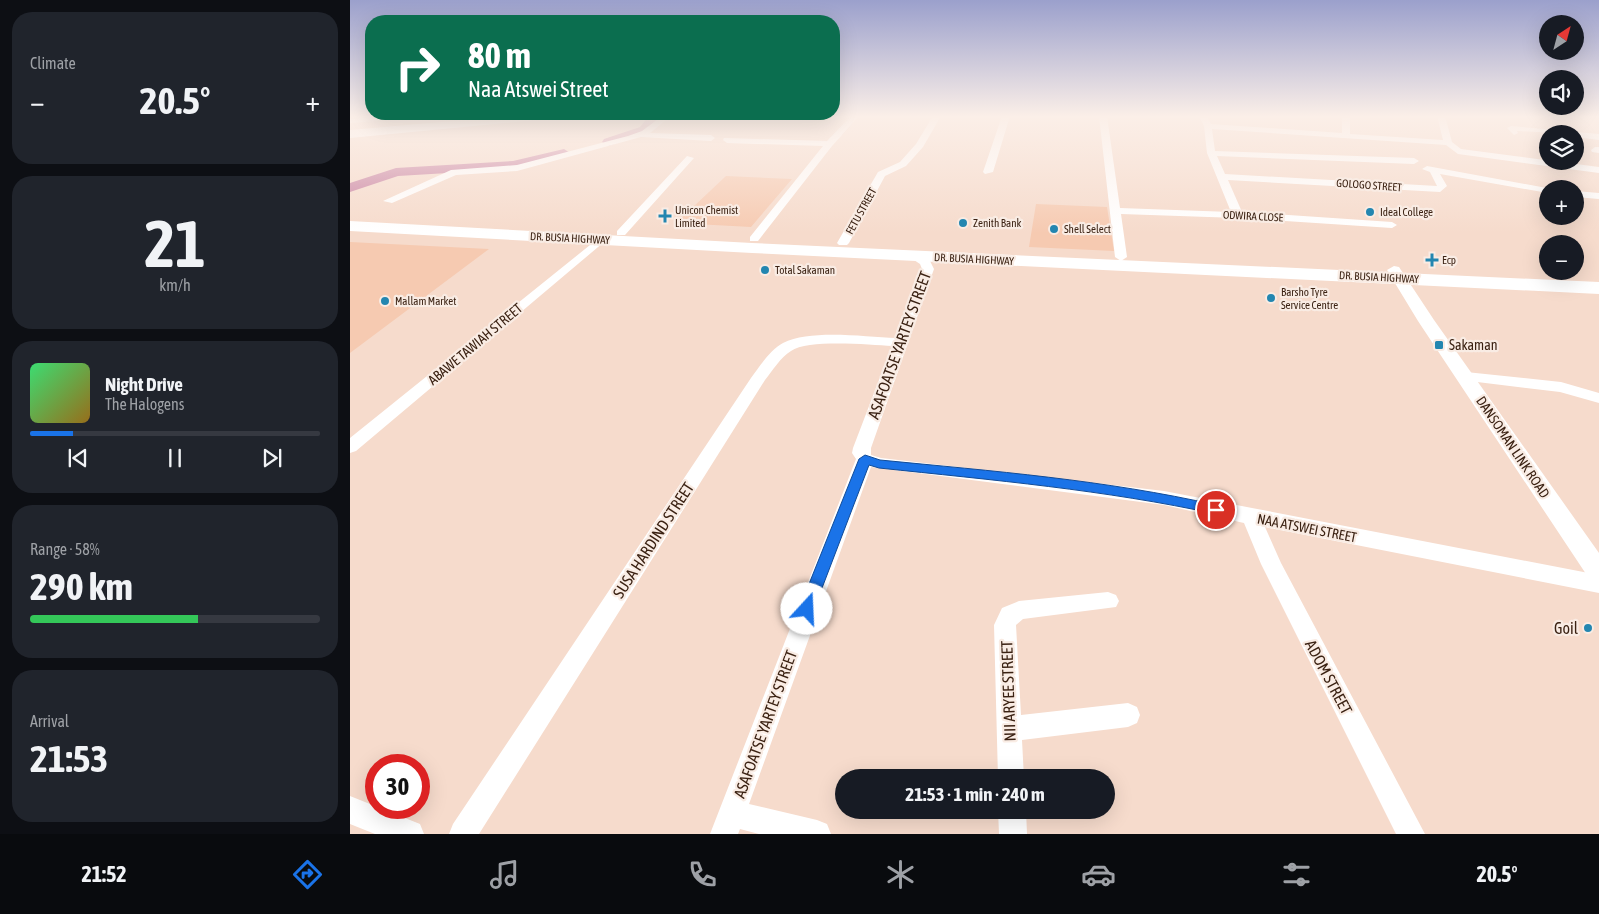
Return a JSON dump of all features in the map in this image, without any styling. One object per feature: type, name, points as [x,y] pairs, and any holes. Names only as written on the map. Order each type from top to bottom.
[{"type":"highway","points":[[350,213],[424,218],[465,225]]},
{"type":"highway","name":"DR. BUSIA HIGHWAY","points":[[350,219],[1121,257],[1599,288]]},
{"type":"highway","name":"DR. BUSIA HIGHWAY","points":[[350,226],[914,256],[1599,280]]},
{"type":"highway","points":[[350,238],[459,244],[524,242],[553,238]]},
{"type":"main road","name":"DANSOMAN LINK ROAD","points":[[1390,274],[1402,298],[1426,321],[1599,573]]},
{"type":"street","points":[[388,201],[454,172],[518,168],[566,155]]},
{"type":"street","points":[[754,240],[820,155]]},
{"type":"street","name":"FETU STREET","points":[[843,243],[881,174],[903,164],[911,155]]},
{"type":"street","points":[[988,172],[993,155]]},
{"type":"street","points":[[1108,155],[1121,257]]},
{"type":"street","points":[[1211,155],[1238,215]]},
{"type":"street","points":[[1238,155],[1414,161]]},
{"type":"street","points":[[1407,155],[1414,161],[1434,171],[1539,188]]},
{"type":"street","points":[[1481,155],[1599,170]]},
{"type":"street","points":[[621,233],[690,158]]},
{"type":"street","name":"GOLOGO STREET","points":[[1221,177],[1440,189],[1442,186],[1434,171]]},
{"type":"street","points":[[1584,195],[1599,196]]},
{"type":"street","name":"ODWIRA CLOSE","points":[[1114,211],[1238,215],[1392,225]]},
{"type":"street","name":"ABAWE TAWIAH STREET","points":[[350,447],[600,240]]},
{"type":"street","name":"ASAFOATSE YARTEY STREET","points":[[728,824],[814,590],[865,459],[861,453],[862,448],[928,269],[925,262],[914,256]]},
{"type":"street","name":"SUSA HARDIND STREET","points":[[463,834],[759,378],[781,352],[793,344],[810,341],[901,342]]},
{"type":"street","points":[[1466,377],[1561,387],[1599,398]]},
{"type":"street","name":"NAA ATSWEI STREET","points":[[865,459],[879,464],[1003,476],[1164,498],[1252,517],[1599,584]]},
{"type":"street","name":"ADOM STREET","points":[[1252,517],[1271,564],[1411,834]]},
{"type":"street","name":"NII ARYEE STREET","points":[[1011,769],[1005,625],[1010,616],[1018,610],[1108,601]]},
{"type":"street","points":[[1010,729],[1128,715]]},
{"type":"street","points":[[350,810],[410,834]]},
{"type":"street","points":[[1013,819],[1014,834]]},
{"type":"street","points":[[728,824],[817,834]]},
{"type":"shaded area","points":[[726,176],[792,179],[751,227],[676,223]]},
{"type":"shaded area","points":[[1036,204],[1107,207],[1114,251],[1029,247]]},
{"type":"shaded area","name":"Mallam Market","points":[[350,242],[489,249],[350,353]]},
{"type":"waterway","points":[[350,188],[396,172],[513,165],[556,155]]},
{"type":"place","name":"Ideal College","points":[[1370,212]]},
{"type":"place","name":"Unicon Chemist Limited","points":[[665,216]]},
{"type":"place","name":"Zenith Bank","points":[[963,223]]},
{"type":"place","name":"Shell Select","points":[[1054,229]]},
{"type":"place","name":"Ecp","points":[[1432,260]]},
{"type":"place","name":"Total Sakaman","points":[[765,270]]},
{"type":"place","name":"Barsho Tyre Service Centre","points":[[1271,298]]},
{"type":"place","name":"Mallam Market","points":[[385,301]]},
{"type":"place","name":"Sakaman","points":[[1439,345]]},
{"type":"place","name":"Goil","points":[[1588,628]]},
{"type":"route","points":[[807,609],[865,459],[879,464],[1003,476],[1103,489],[1164,498],[1216,510]]}]
